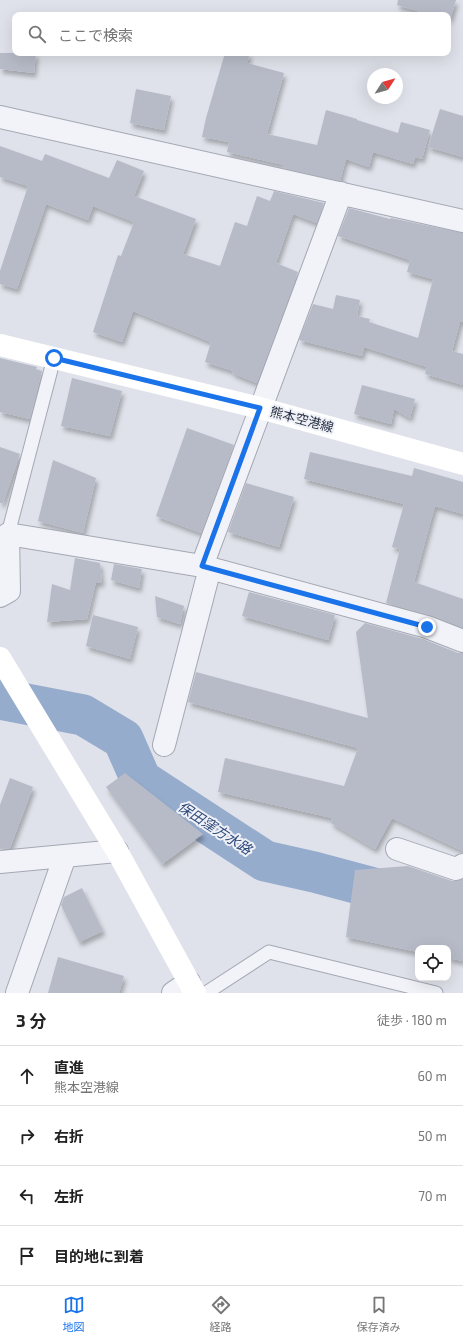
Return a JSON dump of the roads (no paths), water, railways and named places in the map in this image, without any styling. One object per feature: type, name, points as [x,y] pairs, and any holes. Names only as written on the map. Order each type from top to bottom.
[{"type":"main road","name":"熊本空港線","points":[[0,345],[260,408],[463,464]]},
{"type":"main road","points":[[0,658],[117,851],[191,990]]},
{"type":"street","points":[[0,117],[463,221]]},
{"type":"street","points":[[164,745],[206,567],[260,408],[341,193]]},
{"type":"street","points":[[0,596],[9,591],[8,534],[206,567],[427,627],[463,641]]},
{"type":"street","points":[[397,849],[456,869],[463,865]]},
{"type":"street","points":[[0,862],[117,851]]},
{"type":"street","points":[[17,993],[65,856]]},
{"type":"lane","points":[[8,534],[54,358]]},
{"type":"lane","points":[[191,990],[270,952],[436,993]]},
{"type":"waterway","name":"保田窪方水路","points":[[0,699],[83,715],[123,739],[141,780],[265,861],[314,872],[456,910],[463,909]]}]
